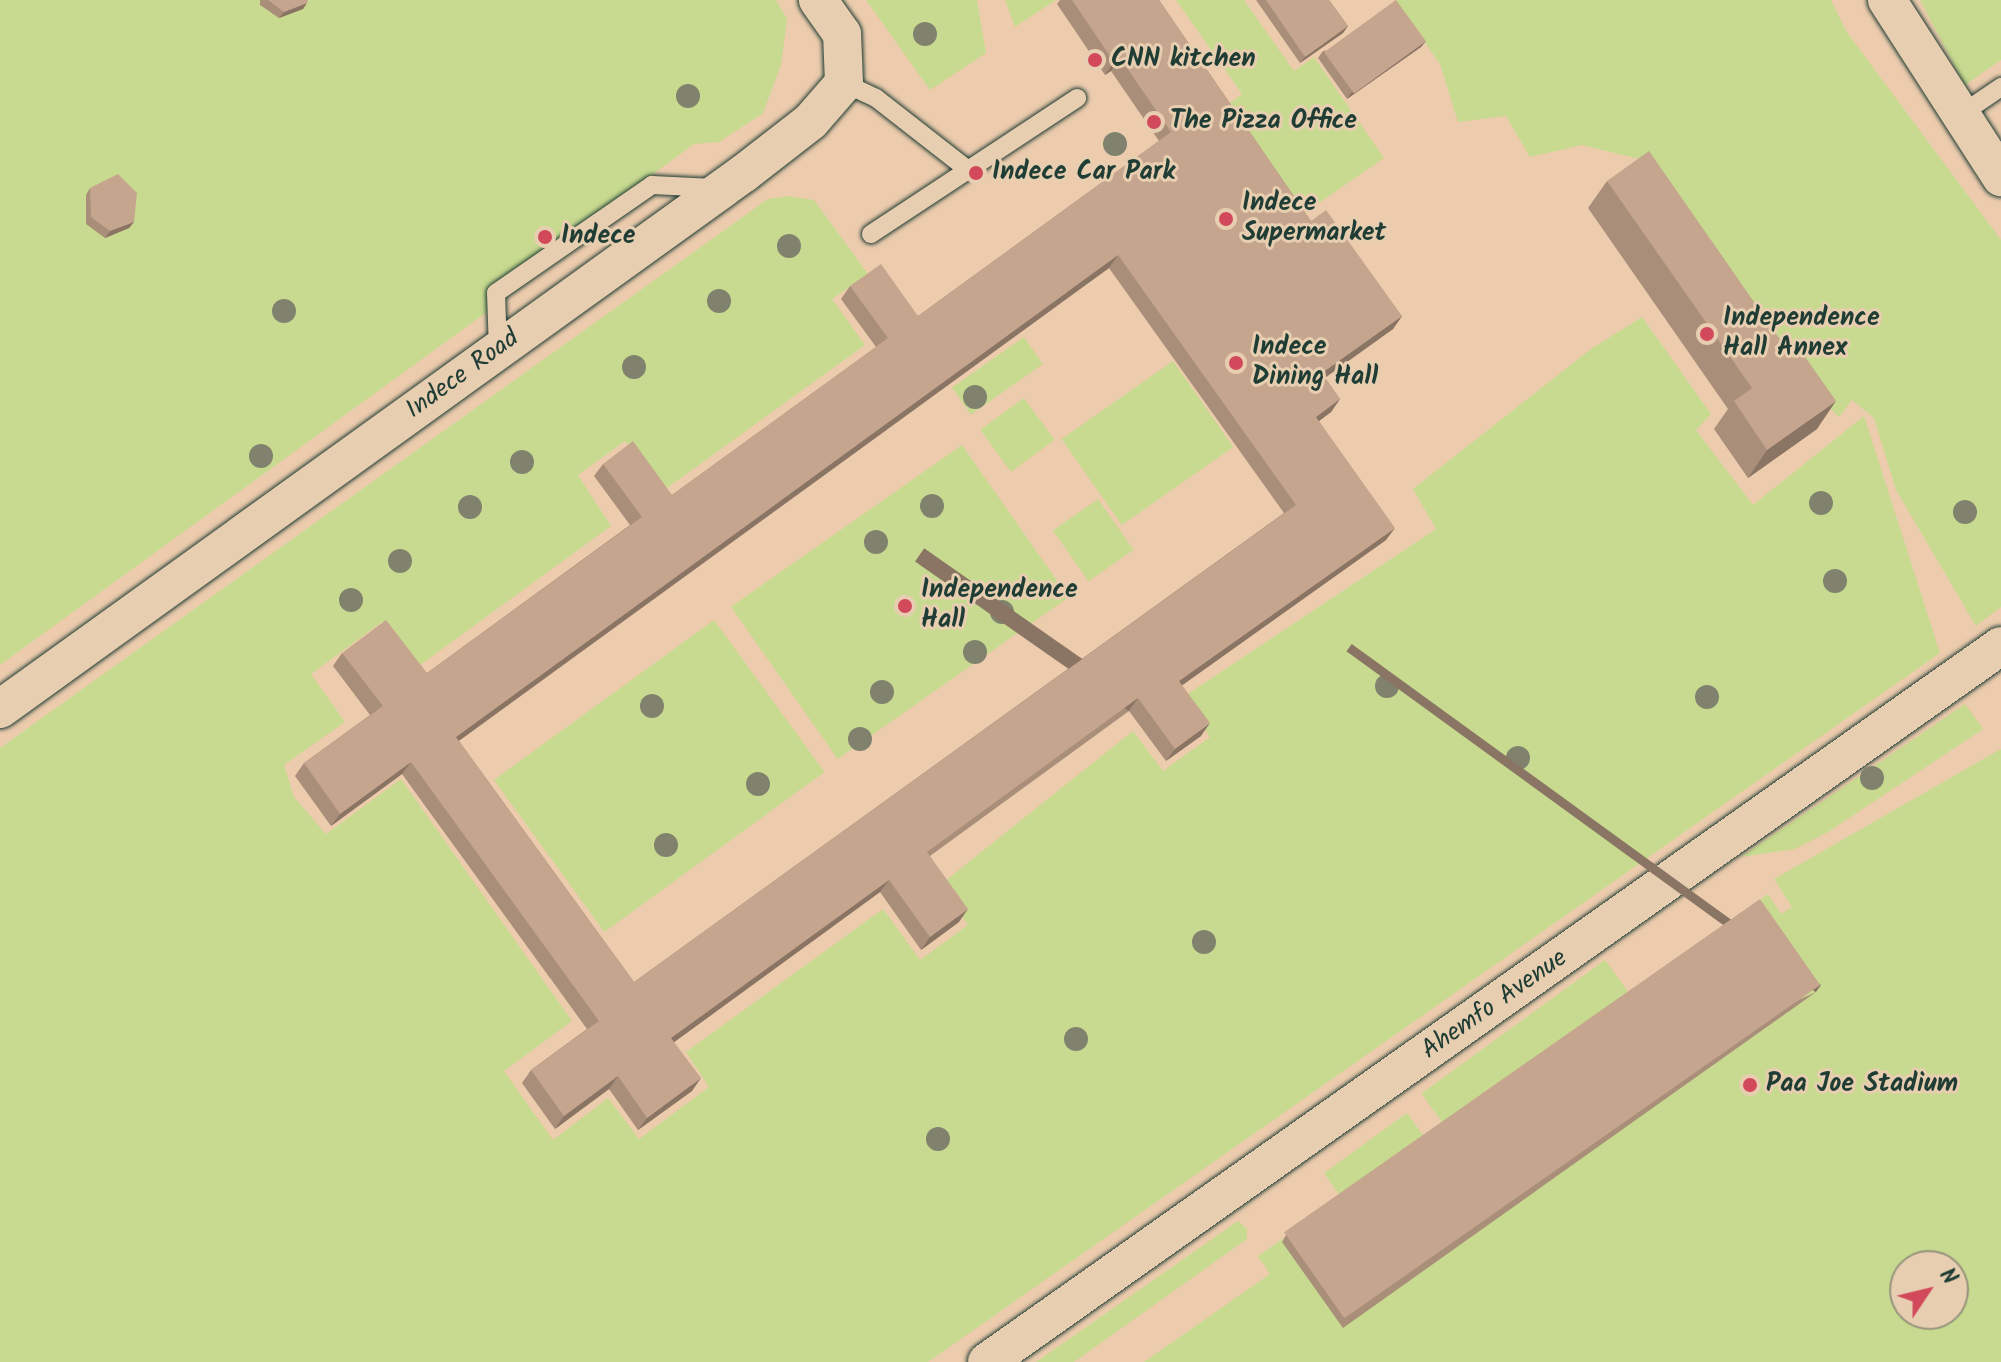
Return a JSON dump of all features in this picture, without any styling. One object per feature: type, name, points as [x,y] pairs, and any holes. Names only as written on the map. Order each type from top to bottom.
[{"type":"street","points":[[818,0],[842,34],[844,83]]},
{"type":"street","points":[[1887,0],[2001,177]]},
{"type":"street","name":"Indece Road","points":[[0,709],[723,188],[811,121],[844,83]]},
{"type":"street","name":"Ahemfo Avenue","points":[[987,1362],[2001,646]]},
{"type":"lane","points":[[844,83],[876,98],[968,170]]},
{"type":"lane","points":[[1960,115],[2001,87]]},
{"type":"lane","points":[[871,234],[1077,98]]},
{"type":"green space","points":[[0,0],[776,0],[787,19],[781,65],[763,113],[719,142],[694,144],[570,235],[556,262],[0,665]]},
{"type":"green space","points":[[866,0],[977,0],[986,53],[930,90]]},
{"type":"green space","points":[[1005,0],[1056,0],[1015,27]]},
{"type":"green space","points":[[1176,0],[1244,0],[1294,71],[1314,57],[1384,158],[1300,216],[1222,109],[1242,94]]},
{"type":"green space","points":[[1395,0],[1831,0],[1846,31],[2001,240],[2001,607],[1976,626],[1896,490],[1874,418],[1852,400],[1839,417],[1822,400],[1643,160],[1582,145],[1530,157],[1506,116],[1458,122],[1440,64]]},
{"type":"green space","points":[[1920,0],[2001,0],[2001,60],[1965,85]]},
{"type":"green space","points":[[788,196],[814,200],[868,274],[832,299],[865,345],[660,493],[625,441],[578,475],[611,526],[416,668],[382,622],[311,674],[345,722],[284,765],[294,797],[326,834],[401,779],[572,1021],[504,1071],[553,1140],[608,1098],[639,1139],[709,1087],[686,1052],[883,909],[920,960],[968,925],[940,885],[1133,731],[1163,771],[1210,737],[1183,697],[1436,529],[1413,489],[1591,349],[1642,317],[1711,414],[1696,430],[1753,505],[1864,416],[1940,653],[928,1362],[0,1362],[0,748],[768,199]]},
{"type":"green space","points":[[1024,337],[1043,364],[971,415],[952,387]]},
{"type":"green space","points":[[1173,361],[1233,447],[1122,525],[1062,439]]},
{"type":"green space","points":[[1024,398],[1055,440],[1011,472],[980,430]]},
{"type":"green space","points":[[962,445],[1069,597],[838,759],[731,607]]},
{"type":"green space","points":[[1098,499],[1134,550],[1089,581],[1053,531]]},
{"type":"green space","points":[[714,620],[825,772],[604,932],[494,780]]},
{"type":"green space","points":[[1965,704],[1983,729],[1828,832],[1795,849],[1741,857]]},
{"type":"green space","name":"Paa Joe Stadium","points":[[2001,749],[2001,1362],[1144,1362],[1270,1274],[1258,1256],[1341,1198],[1324,1173],[1407,1113],[1425,1138],[1768,894],[1781,914],[1792,907],[1774,879]]},
{"type":"green space","points":[[1605,960],[1628,992],[1444,1125],[1421,1093]]},
{"type":"green space","points":[[1238,1221],[1247,1229],[1247,1239],[1074,1362],[1036,1362]]},
{"type":"building","points":[[268,0],[308,0],[284,12]]},
{"type":"building","points":[[1072,0],[1159,0],[1311,221],[1326,210],[1402,316],[1322,373],[1340,399],[1316,417],[1395,528],[1179,681],[1210,723],[1175,749],[1138,698],[927,852],[968,909],[930,937],[889,880],[671,1038],[701,1078],[647,1118],[618,1076],[564,1116],[531,1070],[599,1021],[411,762],[340,814],[304,763],[383,706],[342,653],[386,620],[427,673],[642,517],[603,464],[633,441],[672,495],[888,338],[850,286],[881,264],[918,316],[1171,132],[1120,58],[1114,62]],"holes":[[[1118,255],[1296,505],[634,982],[456,737]]]},
{"type":"building","points":[[1266,0],[1329,0],[1348,26],[1305,57]]},
{"type":"building","points":[[1396,0],[1426,41],[1354,94],[1324,52]]},
{"type":"building","points":[[1649,151],[1793,358],[1801,351],[1836,401],[1767,450],[1734,401],[1752,388],[1607,181]]},
{"type":"building","points":[[118,174],[137,193],[134,222],[110,231],[91,217],[90,188]]},
{"type":"building","points":[[1760,899],[1820,985],[1344,1318],[1284,1232]]},
{"type":"place","name":"CNN kitchen","points":[[1095,60]]},
{"type":"place","name":"The Pizza Office","points":[[1154,122]]},
{"type":"place","name":"Indece Car Park","points":[[976,173]]},
{"type":"place","name":"Indece Supermarket","points":[[1226,219]]},
{"type":"place","name":"Indece","points":[[545,237]]},
{"type":"place","name":"Independence Hall Annex","points":[[1707,334]]},
{"type":"place","name":"Indece Dining Hall","points":[[1236,363]]},
{"type":"place","name":"Independence Hall","points":[[905,606]]},
{"type":"place","name":"Paa Joe Stadium","points":[[1750,1085]]}]
